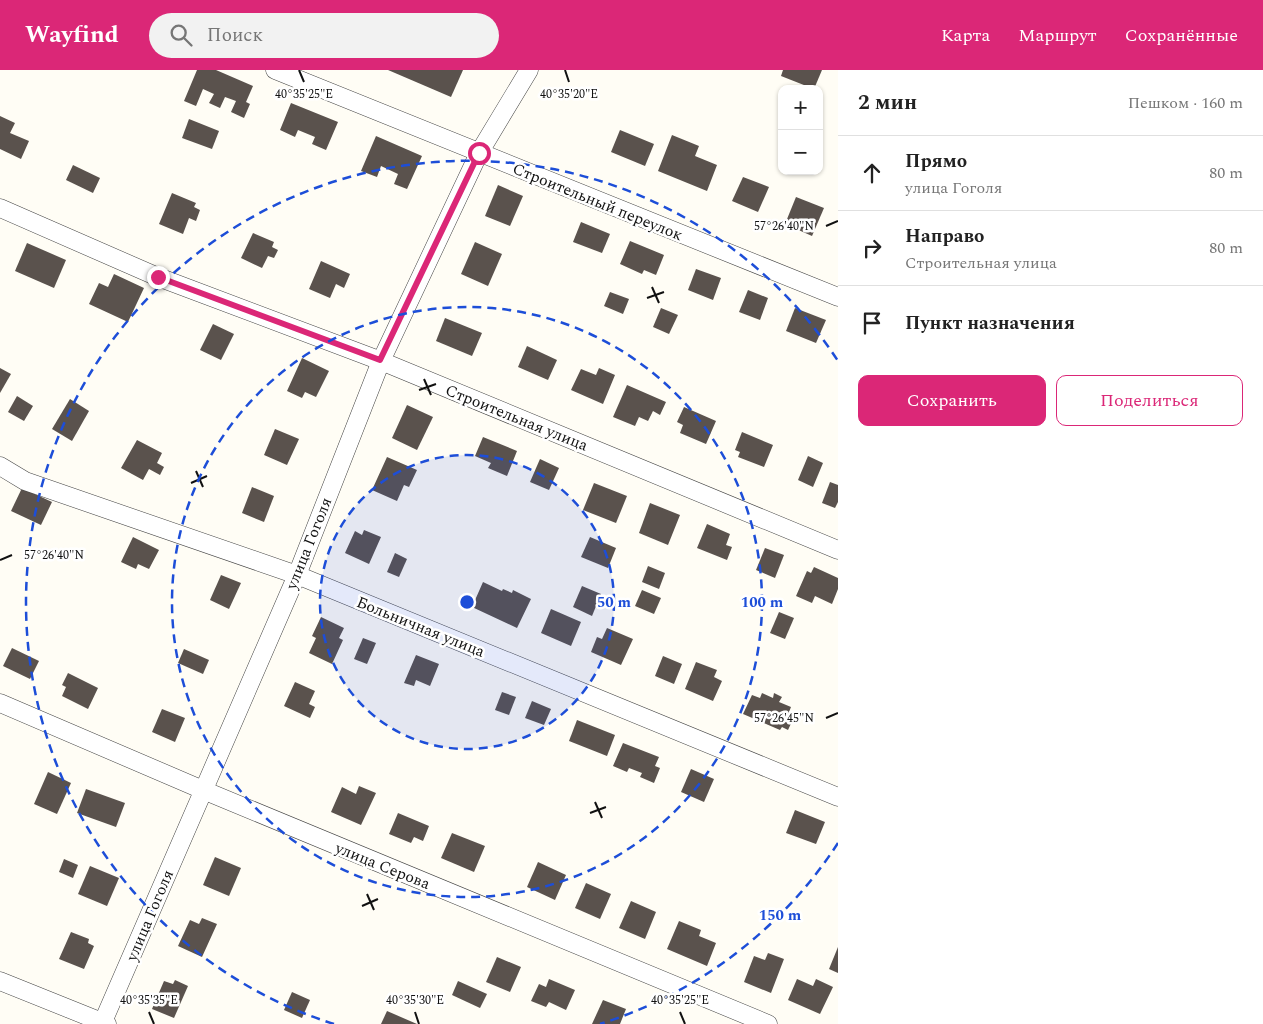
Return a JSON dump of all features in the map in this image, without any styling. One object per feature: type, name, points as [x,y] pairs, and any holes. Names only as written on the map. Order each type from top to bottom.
[{"type":"street","name":"Строительный переулок","points":[[275,70],[838,297]]},
{"type":"street","name":"улица Гоголя","points":[[104,1023],[296,575],[380,360],[479,153],[529,70]]},
{"type":"street","name":"Строительная улица","points":[[0,208],[158,277],[380,360],[838,550]]},
{"type":"street","name":"Больничная улица","points":[[0,466],[25,481],[296,575],[838,797]]},
{"type":"street","name":"улица Серова","points":[[0,703],[203,790],[768,1024]]},
{"type":"street","points":[[0,981],[104,1023]]},
{"type":"building","points":[[197,70],[216,70],[253,86],[246,102],[250,104],[244,118],[231,112],[236,101],[225,97],[220,108],[209,103],[214,94],[203,89],[196,106],[184,101]]},
{"type":"building","points":[[388,70],[463,70],[451,97]]},
{"type":"building","points":[[783,70],[822,70],[816,85],[804,85],[781,76]]},
{"type":"building","points":[[291,103],[338,122],[326,150],[312,144],[315,137],[298,130],[295,137],[280,130]]},
{"type":"building","points":[[0,116],[15,123],[10,133],[29,141],[21,159],[0,149]]},
{"type":"building","points":[[189,119],[219,131],[212,149],[182,138]]},
{"type":"building","points":[[620,130],[654,144],[645,166],[611,152]]},
{"type":"building","points":[[672,135],[699,146],[695,156],[717,165],[707,191],[658,171]]},
{"type":"building","points":[[376,136],[422,156],[407,189],[394,184],[398,174],[381,166],[377,177],[361,171]]},
{"type":"building","points":[[73,165],[100,178],[93,193],[66,180]]},
{"type":"building","points":[[743,177],[769,187],[758,212],[732,201]]},
{"type":"building","points":[[498,185],[523,196],[510,226],[485,216]]},
{"type":"building","points":[[172,193],[196,203],[194,207],[200,210],[196,221],[189,218],[183,234],[159,224]]},
{"type":"building","points":[[796,197],[824,208],[812,236],[785,224]]},
{"type":"building","points":[[581,222],[610,234],[602,253],[573,242]]},
{"type":"building","points":[[253,233],[274,242],[272,247],[278,250],[274,258],[268,256],[262,268],[241,258]]},
{"type":"building","points":[[630,241],[664,255],[656,275],[644,270],[642,274],[620,264]]},
{"type":"building","points":[[475,242],[502,254],[488,286],[461,274]]},
{"type":"building","points":[[27,243],[66,260],[54,288],[15,271]]},
{"type":"building","points":[[321,261],[350,274],[344,288],[336,284],[330,298],[309,289]]},
{"type":"building","points":[[696,269],[721,278],[713,300],[688,290]]},
{"type":"building","points":[[114,274],[144,288],[128,322],[89,304],[99,283],[108,287]]},
{"type":"building","points":[[748,290],[768,298],[760,320],[739,312]]},
{"type":"building","points":[[610,292],[629,299],[623,314],[604,306]]},
{"type":"building","points":[[661,308],[678,315],[669,334],[653,327]]},
{"type":"building","points":[[795,308],[826,320],[816,343],[786,331]]},
{"type":"building","points":[[445,318],[482,333],[472,356],[436,341]]},
{"type":"building","points":[[213,324],[234,334],[221,360],[200,350]]},
{"type":"building","points":[[527,346],[557,360],[548,380],[518,367]]},
{"type":"building","points":[[302,358],[329,371],[316,397],[305,392],[302,398],[287,391]]},
{"type":"building","points":[[0,368],[11,374],[0,393]]},
{"type":"building","points":[[599,368],[615,375],[603,404],[571,390],[581,369],[596,375]]},
{"type":"building","points":[[627,385],[666,402],[660,415],[653,411],[648,421],[639,417],[635,426],[613,417]]},
{"type":"building","points":[[17,396],[33,406],[24,421],[8,412]]},
{"type":"building","points":[[70,399],[89,411],[72,441],[52,429]]},
{"type":"building","points":[[407,405],[433,417],[417,450],[392,438]]},
{"type":"building","points":[[684,407],[716,421],[706,444],[680,433],[683,425],[677,422]]},
{"type":"building","points":[[275,429],[299,439],[287,465],[264,455]]},
{"type":"building","points":[[742,432],[773,445],[764,467],[738,457],[740,452],[735,450]]},
{"type":"building","points":[[483,437],[517,451],[507,476],[488,468],[491,463],[475,456]]},
{"type":"building","points":[[137,440],[162,453],[157,463],[164,467],[160,475],[149,469],[143,480],[121,468]]},
{"type":"building","points":[[808,456],[823,463],[813,487],[798,480]]},
{"type":"building","points":[[387,457],[417,470],[409,487],[404,485],[397,501],[372,490]]},
{"type":"building","points":[[540,459],[559,468],[549,490],[530,482]]},
{"type":"building","points":[[830,482],[838,485],[838,502],[835,508],[822,503]]},
{"type":"building","points":[[594,483],[627,496],[616,523],[583,510]]},
{"type":"building","points":[[252,487],[274,496],[264,522],[242,513]]},
{"type":"building","points":[[22,488],[52,502],[41,525],[11,511]]},
{"type":"building","points":[[650,503],[680,515],[668,545],[639,533]]},
{"type":"building","points":[[707,524],[730,534],[726,545],[732,547],[727,560],[697,548]]},
{"type":"building","points":[[364,530],[381,537],[369,564],[345,553],[355,531],[362,535]]},
{"type":"building","points":[[133,537],[159,550],[149,569],[138,564],[136,569],[121,562]]},
{"type":"building","points":[[590,537],[616,548],[608,568],[581,557]]},
{"type":"building","points":[[765,548],[784,555],[775,578],[756,570]]},
{"type":"building","points":[[395,553],[407,559],[399,577],[387,572]]},
{"type":"building","points":[[648,566],[665,573],[659,589],[642,582]]},
{"type":"building","points":[[814,567],[838,578],[838,589],[832,604],[815,596],[812,603],[796,596],[807,571],[811,573]]},
{"type":"building","points":[[221,575],[241,583],[229,609],[210,600]]},
{"type":"building","points":[[483,582],[502,591],[503,589],[512,593],[513,590],[531,599],[517,628],[472,607]]},
{"type":"building","points":[[582,586],[601,594],[592,616],[573,607]]},
{"type":"building","points":[[642,590],[661,598],[654,614],[635,606]]},
{"type":"building","points":[[551,609],[581,622],[571,646],[541,633]]},
{"type":"building","points":[[779,612],[794,618],[785,639],[770,633]]},
{"type":"building","points":[[321,617],[344,628],[339,638],[343,640],[332,664],[309,653],[316,638],[312,636]]},
{"type":"building","points":[[607,628],[633,639],[621,665],[591,652],[597,637],[602,639]]},
{"type":"building","points":[[363,638],[376,643],[367,664],[354,659]]},
{"type":"building","points":[[12,648],[39,661],[30,679],[3,666]]},
{"type":"building","points":[[184,649],[209,660],[203,674],[178,663]]},
{"type":"building","points":[[416,655],[439,664],[430,686],[416,680],[414,686],[404,683]]},
{"type":"building","points":[[663,656],[682,664],[674,684],[655,676]]},
{"type":"building","points":[[696,662],[717,670],[714,677],[722,681],[713,701],[685,689]]},
{"type":"building","points":[[68,673],[98,688],[88,709],[62,696],[66,687],[62,685]]},
{"type":"building","points":[[295,682],[315,691],[309,704],[315,707],[310,718],[284,706]]},
{"type":"building","points":[[502,692],[516,697],[509,715],[495,710]]},
{"type":"building","points":[[762,693],[773,698],[774,693],[782,697],[779,702],[791,707],[789,712],[795,715],[788,730],[782,727],[780,730],[743,714],[752,695],[760,698]]},
{"type":"building","points":[[532,701],[551,709],[544,725],[525,718]]},
{"type":"building","points":[[162,709],[185,718],[175,742],[152,732]]},
{"type":"building","points":[[577,720],[615,735],[607,756],[569,741]]},
{"type":"building","points":[[623,743],[659,757],[655,766],[660,768],[654,783],[640,777],[642,773],[629,768],[627,772],[613,766]]},
{"type":"building","points":[[691,769],[714,779],[704,802],[681,792]]},
{"type":"building","points":[[48,772],[71,783],[57,814],[34,804]]},
{"type":"building","points":[[359,786],[376,793],[361,825],[331,812],[342,787],[356,794]]},
{"type":"building","points":[[86,789],[125,803],[116,827],[77,813]]},
{"type":"building","points":[[795,810],[825,822],[816,844],[786,833]]},
{"type":"building","points":[[398,813],[429,826],[423,841],[414,837],[411,843],[389,834]]},
{"type":"building","points":[[452,833],[485,846],[474,872],[441,858]]},
{"type":"building","points":[[215,857],[241,868],[229,896],[203,885]]},
{"type":"building","points":[[64,859],[78,865],[73,878],[59,872]]},
{"type":"building","points":[[538,862],[566,875],[555,900],[527,887]]},
{"type":"building","points":[[90,866],[119,878],[107,906],[78,894]]},
{"type":"building","points":[[586,883],[611,894],[600,919],[575,908]]},
{"type":"building","points":[[631,901],[656,912],[645,939],[619,928]]},
{"type":"building","points":[[202,918],[217,924],[202,957],[178,946],[190,920],[199,924]]},
{"type":"building","points":[[679,921],[701,930],[699,936],[716,943],[707,966],[667,949]]},
{"type":"building","points":[[71,932],[89,939],[88,943],[94,946],[84,969],[59,959]]},
{"type":"building","points":[[838,947],[838,973],[829,969]]},
{"type":"building","points":[[768,953],[784,959],[771,993],[744,982],[754,956],[765,960]]},
{"type":"building","points":[[497,957],[521,967],[510,992],[486,982]]},
{"type":"building","points":[[549,979],[575,990],[566,1010],[549,1002],[546,1007],[531,1001],[539,984],[546,987]]},
{"type":"building","points":[[797,979],[813,986],[816,979],[833,987],[820,1014],[788,1000]]},
{"type":"building","points":[[175,980],[188,986],[174,1018],[152,1009],[164,981],[173,984]]},
{"type":"building","points":[[458,981],[487,994],[480,1008],[452,995]]},
{"type":"building","points":[[292,992],[310,1000],[302,1018],[284,1010]]},
{"type":"building","points":[[603,1000],[626,1009],[620,1024],[592,1024]]},
{"type":"building","points":[[387,1011],[417,1024],[381,1024]]},
{"type":"route","points":[[158,277],[380,360],[479,153]]}]
